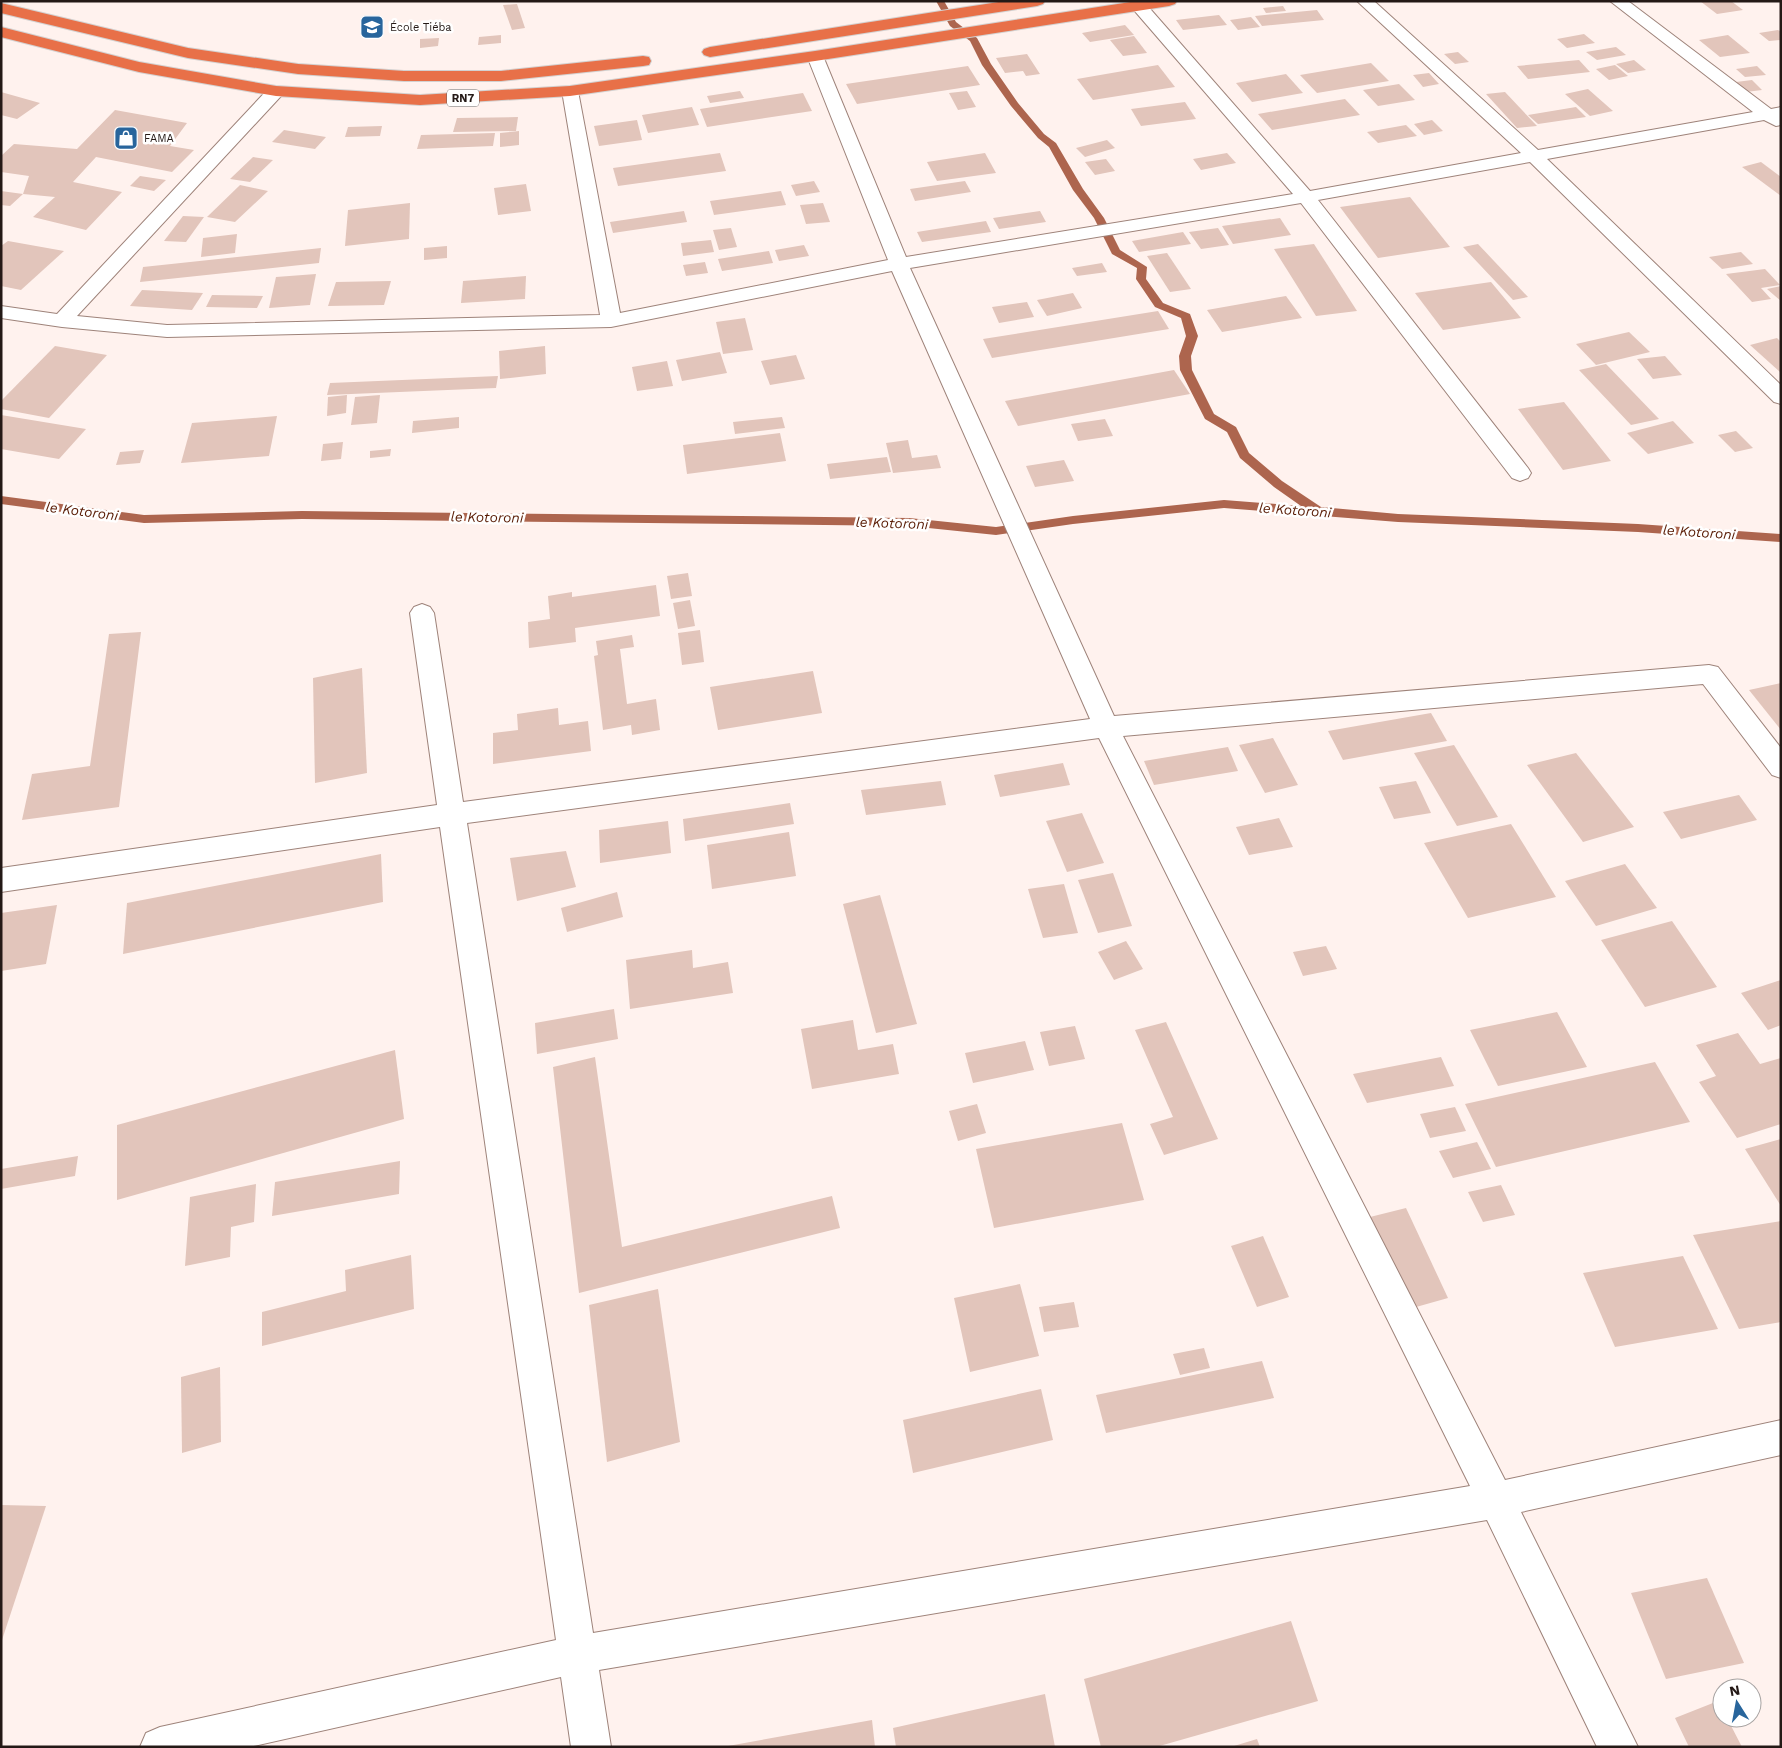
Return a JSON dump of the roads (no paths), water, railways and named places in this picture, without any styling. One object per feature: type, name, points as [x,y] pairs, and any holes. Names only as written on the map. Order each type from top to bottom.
[{"type":"highway","points":[[695,54],[1037,1]]},
{"type":"highway","name":"RN7","points":[[1,32],[139,67],[276,91],[420,100],[570,91],[815,56],[1169,1]]},
{"type":"highway","name":"RN7","points":[[1,8],[188,53],[298,69],[404,76],[501,76],[656,59]]},
{"type":"street","points":[[1365,1],[1535,156],[1781,397]]},
{"type":"street","points":[[1618,1],[1776,117]]},
{"type":"street","points":[[1139,6],[1306,197],[1520,473]]},
{"type":"street","points":[[815,56],[899,264],[1006,499],[1031,560],[1106,727],[1496,1500],[1618,1747]]},
{"type":"street","points":[[62,321],[276,91]]},
{"type":"street","points":[[570,91],[611,321]]},
{"type":"street","points":[[1,312],[62,321],[167,331],[611,321],[899,264],[1776,117]]},
{"type":"street","points":[[422,612],[591,1747]]},
{"type":"street","points":[[1,880],[452,814],[1106,727],[1709,674],[1781,768]]},
{"type":"street","points":[[160,1747],[578,1654],[1496,1500],[1781,1437]]},
{"type":"waterway","points":[[940,1],[953,24],[974,40],[987,65],[1014,104],[1041,136],[1053,145],[1078,190],[1099,218],[1116,252],[1142,267],[1141,279],[1159,305],[1186,316],[1192,336],[1185,356],[1186,370],[1209,416],[1232,430],[1244,455],[1278,484],[1317,511]]},
{"type":"waterway","name":"le Kotoroni","points":[[1,500],[144,519],[302,515],[909,522],[996,531],[1073,520],[1224,504],[1398,518],[1638,528],[1781,538]]},
{"type":"place","name":"École Tiéba","points":[[372,27]]},
{"type":"place","name":"FAMA","points":[[126,138]]}]
